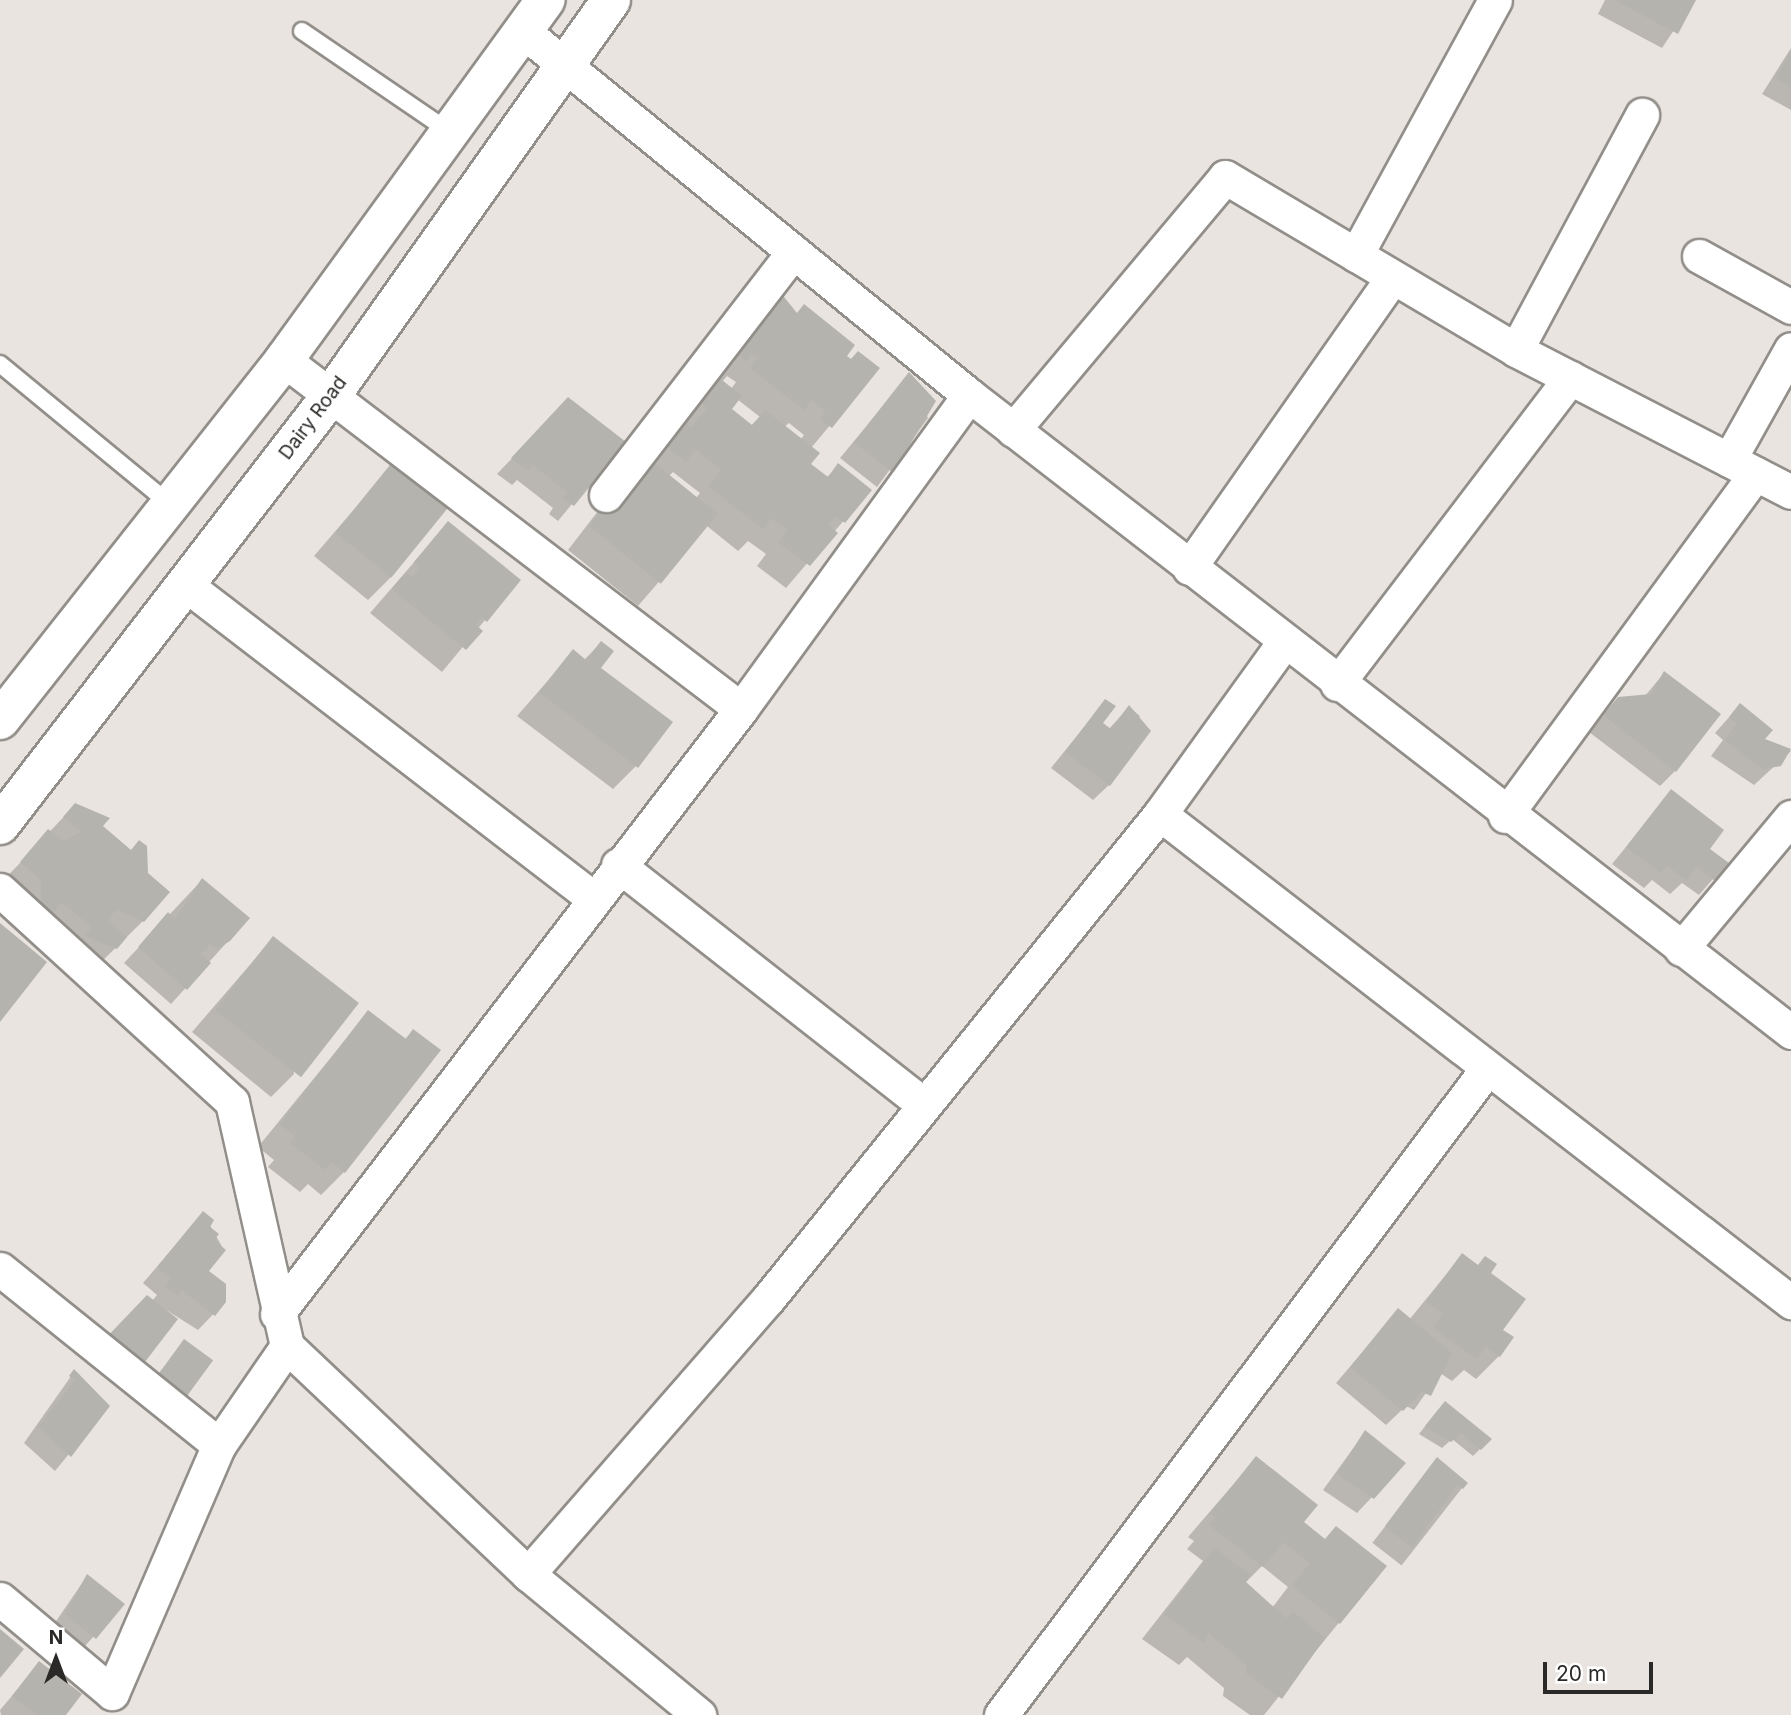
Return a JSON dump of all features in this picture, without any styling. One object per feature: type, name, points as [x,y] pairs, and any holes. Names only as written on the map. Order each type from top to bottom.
[{"type":"main road","points":[[0,720],[284,360],[546,0]]},
{"type":"main road","name":"Dairy Road","points":[[0,825],[333,393],[611,0]]},
{"type":"street","points":[[1356,255],[1495,0]]},
{"type":"street","points":[[523,31],[968,395],[1505,816],[1791,1032]]},
{"type":"street","points":[[1516,350],[1642,115]]},
{"type":"street","points":[[1013,430],[1225,177],[1516,350],[1791,492]]},
{"type":"street","points":[[606,495],[793,251]]},
{"type":"street","points":[[1699,256],[1791,307]]},
{"type":"street","points":[[1189,568],[1393,277]]},
{"type":"street","points":[[1505,816],[1742,467],[1791,349]]},
{"type":"street","points":[[284,360],[333,393],[741,709]]},
{"type":"street","points":[[1337,684],[1570,377]]},
{"type":"street","points":[[277,1314],[618,865],[741,709],[968,395]]},
{"type":"street","points":[[186,585],[593,898]]},
{"type":"street","points":[[528,1574],[768,1299],[922,1103],[1160,814],[1284,642]]},
{"type":"street","points":[[1160,814],[1486,1070],[1791,1301]]},
{"type":"street","points":[[1681,949],[1791,817]]},
{"type":"street","points":[[618,865],[922,1103]]},
{"type":"street","points":[[0,890],[232,1102],[277,1314],[287,1346],[528,1574],[699,1715]]},
{"type":"street","points":[[1001,1715],[1486,1070]]},
{"type":"street","points":[[0,1269],[219,1445]]},
{"type":"street","points":[[0,1599],[112,1693],[219,1445],[287,1346]]},
{"type":"lane","points":[[302,31],[450,132]]},
{"type":"lane","points":[[0,364],[170,504]]},
{"type":"building","points":[[1615,0],[1696,0],[1678,34]]},
{"type":"building","points":[[1791,52],[1791,87],[1776,78]]},
{"type":"building","points":[[776,287],[797,313],[804,304],[855,345],[847,356],[851,359],[858,351],[880,368],[832,428],[820,419],[826,411],[812,400],[804,410],[750,368],[758,358],[751,354],[746,361],[728,347]]},
{"type":"building","points":[[909,372],[936,401],[893,473],[854,442]]},
{"type":"building","points":[[717,376],[742,396],[732,409],[752,425],[765,410],[820,453],[811,464],[828,477],[838,463],[872,490],[845,523],[836,516],[828,525],[838,533],[810,566],[778,542],[788,530],[771,518],[763,529],[708,486],[721,470],[695,449],[686,462],[664,444],[682,421],[691,428],[707,408],[698,401]]},
{"type":"building","points":[[568,397],[626,442],[574,506],[563,498],[567,492],[533,465],[528,471],[511,458]]},
{"type":"building","points":[[646,456],[717,514],[661,584],[589,526]]},
{"type":"building","points":[[394,460],[450,505],[391,578],[335,532]]},
{"type":"building","points":[[448,521],[521,580],[487,622],[481,617],[475,624],[483,631],[466,650],[392,589],[406,573],[412,577],[420,567],[414,562]]},
{"type":"building","points":[[601,641],[614,651],[601,668],[673,722],[638,768],[539,692],[573,649],[586,660]]},
{"type":"building","points":[[1664,671],[1721,714],[1676,772],[1603,715],[1618,697],[1651,694]]},
{"type":"building","points":[[1105,699],[1116,706],[1103,723],[1111,729],[1129,705],[1151,731],[1110,786],[1065,752]]},
{"type":"building","points":[[1740,703],[1773,730],[1765,739],[1791,749],[1781,766],[1762,769],[1725,740],[1737,724],[1729,717]]},
{"type":"building","points":[[1671,789],[1724,830],[1710,849],[1729,863],[1715,881],[1697,867],[1687,880],[1667,866],[1661,873],[1626,847]]},
{"type":"building","points":[[75,803],[110,818],[103,826],[131,850],[139,840],[147,846],[148,873],[170,892],[144,922],[117,909],[107,920],[127,937],[117,949],[85,936],[92,927],[62,903],[51,915],[42,908],[41,880],[20,862],[48,829],[63,841],[82,832],[63,817]]},
{"type":"building","points":[[202,878],[250,918],[230,941],[217,949],[210,944],[201,954],[211,963],[187,990],[138,947],[168,912],[175,919]]},
{"type":"building","points":[[0,923],[47,962],[0,1022]]},
{"type":"building","points":[[273,936],[359,1003],[301,1077],[215,1010]]},
{"type":"building","points":[[368,1010],[406,1039],[413,1029],[441,1050],[345,1173],[332,1162],[325,1170],[290,1143],[295,1136],[280,1124]]},
{"type":"building","points":[[203,1211],[214,1220],[210,1227],[219,1234],[214,1240],[226,1250],[209,1271],[226,1284],[226,1302],[215,1316],[182,1290],[178,1296],[165,1287],[171,1279],[157,1267]]},
{"type":"building","points":[[1462,1253],[1478,1265],[1485,1256],[1497,1264],[1491,1273],[1526,1299],[1503,1330],[1514,1337],[1500,1357],[1486,1346],[1477,1359],[1433,1328],[1443,1314],[1426,1302]]},
{"type":"building","points":[[147,1295],[178,1319],[138,1371],[101,1343]]},
{"type":"building","points":[[1398,1308],[1452,1353],[1431,1396],[1422,1392],[1403,1411],[1350,1367]]},
{"type":"building","points":[[184,1339],[213,1360],[181,1404],[152,1383]]},
{"type":"building","points":[[74,1369],[110,1406],[71,1457],[38,1427],[75,1380],[69,1376]]},
{"type":"building","points":[[1445,1401],[1492,1439],[1481,1450],[1461,1433],[1451,1442],[1425,1426]]},
{"type":"building","points":[[1365,1430],[1406,1463],[1374,1499],[1337,1474]]},
{"type":"building","points":[[1256,1456],[1318,1505],[1304,1522],[1325,1539],[1336,1526],[1387,1566],[1340,1624],[1292,1586],[1310,1563],[1283,1542],[1263,1567],[1209,1525],[1215,1517],[1210,1514]]},
{"type":"building","points":[[1437,1457],[1468,1483],[1463,1489],[1457,1485],[1412,1548],[1385,1526]]},
{"type":"building","points":[[1214,1548],[1251,1575],[1246,1582],[1286,1618],[1293,1612],[1325,1638],[1282,1699],[1246,1673],[1246,1664],[1208,1633],[1204,1643],[1164,1615]]},
{"type":"building","points":[[87,1574],[125,1604],[96,1639],[65,1614]]},
{"type":"building","points":[[0,1629],[24,1649],[0,1678]]},
{"type":"building","points":[[39,1661],[82,1694],[66,1715],[37,1715],[12,1696]]}]
